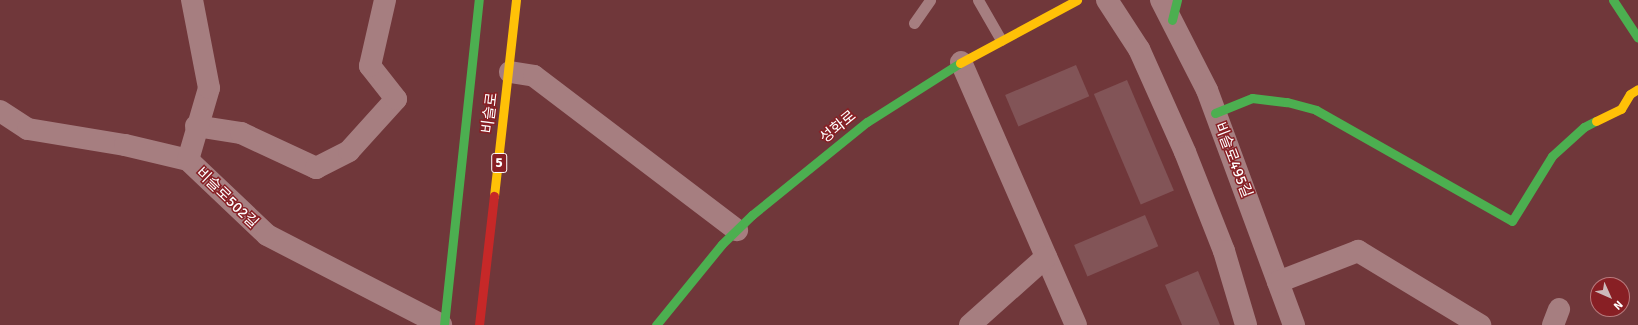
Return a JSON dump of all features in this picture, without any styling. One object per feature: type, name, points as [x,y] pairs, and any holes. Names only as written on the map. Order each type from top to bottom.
[{"type":"main road","name":"비슬로","points":[[442,325],[479,0]]},
{"type":"main road","name":"비슬로","points":[[479,325],[510,72],[516,0]]},
{"type":"main road","name":"성화로","points":[[658,324],[692,278],[737,230],[867,122],[901,97],[1001,40],[1077,0]]},
{"type":"main road","points":[[1613,0],[1638,38]]},
{"type":"main road","points":[[1215,113],[1252,98],[1287,102],[1316,110],[1512,221],[1552,156],[1584,127],[1621,109],[1630,94],[1638,89]]},
{"type":"street","points":[[188,160],[196,126],[209,88],[192,0]]},
{"type":"street","points":[[196,126],[240,133],[316,168],[349,151],[396,99],[370,66],[385,0]]},
{"type":"street","points":[[1107,0],[1139,49],[1185,152],[1224,251],[1246,325]]},
{"type":"street","name":"비슬로495길","points":[[1161,0],[1175,10],[1207,90],[1294,325]]},
{"type":"street","points":[[962,62],[1076,325]]},
{"type":"street","points":[[510,72],[534,76],[737,230]]},
{"type":"street","name":"비슬로502길","points":[[0,111],[28,129],[125,145],[188,160],[266,235],[442,325]]},
{"type":"street","points":[[1278,282],[1358,252],[1480,325]]},
{"type":"street","points":[[970,325],[1046,257]]},
{"type":"lane","points":[[914,24],[930,0]]},
{"type":"lane","points":[[978,0],[1001,40]]},
{"type":"building","points":[[1076,65],[1089,96],[1018,126],[1005,95]]},
{"type":"building","points":[[1127,80],[1174,190],[1141,205],[1094,94]]},
{"type":"building","points":[[1145,215],[1158,246],[1087,276],[1074,245]]},
{"type":"building","points":[[1198,271],[1220,325],[1182,325],[1165,285]]},
{"type":"traffic: fast","points":[[444,325],[479,0]]},
{"type":"traffic: fast","points":[[1172,20],[1177,0]]},
{"type":"traffic: fast","points":[[1613,0],[1638,38]]},
{"type":"traffic: fast","points":[[656,325],[722,244],[752,215],[867,122],[960,63]]},
{"type":"traffic: fast","points":[[1215,113],[1252,98],[1287,102],[1316,110],[1512,221],[1552,156],[1584,127],[1596,121]]},
{"type":"traffic: slow","points":[[494,196],[516,0]]},
{"type":"traffic: slow","points":[[960,63],[1077,0]]},
{"type":"traffic: slow","points":[[1596,121],[1621,109],[1630,94],[1638,89]]},
{"type":"traffic: jam","points":[[479,325],[494,196]]}]
